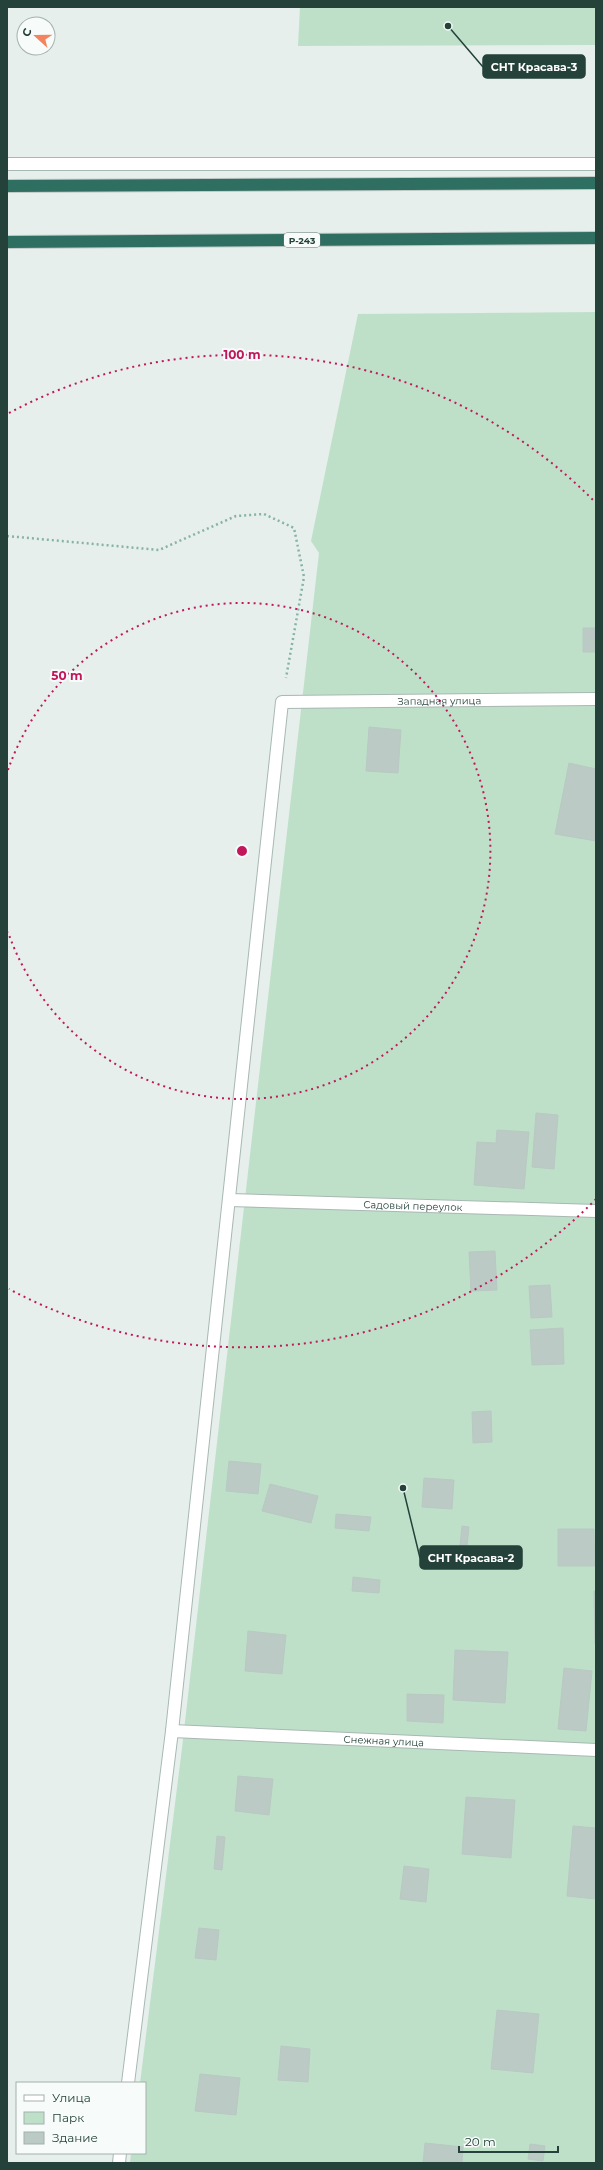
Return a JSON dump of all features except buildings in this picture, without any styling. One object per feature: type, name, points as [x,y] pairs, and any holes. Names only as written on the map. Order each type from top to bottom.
[{"type":"highway","points":[[7,186],[596,183]]},
{"type":"highway","name":"Р-243","points":[[7,242],[596,238]]},
{"type":"street","points":[[7,164],[596,164]]},
{"type":"street","name":"Западная улица","points":[[282,702],[596,699]]},
{"type":"street","points":[[128,2082],[172,1731],[282,702]]},
{"type":"street","name":"Садовый переулок","points":[[229,1200],[596,1211]]},
{"type":"street","name":"Снежная улица","points":[[172,1731],[596,1750]]},
{"type":"path","points":[[7,536],[159,550],[236,516],[264,514],[294,528],[304,577],[282,702]]},
{"type":"green space","points":[[300,7],[596,7],[596,45],[298,46]]},
{"type":"green space","points":[[596,312],[596,2163],[130,2163],[131,2154],[146,2154],[146,2082],[140,2082],[182,1748],[319,553],[311,541],[358,314]]},
{"type":"place","name":"СНТ Красава-3","points":[[448,26]]},
{"type":"place","name":"СНТ Красава-2","points":[[403,1488]]}]
